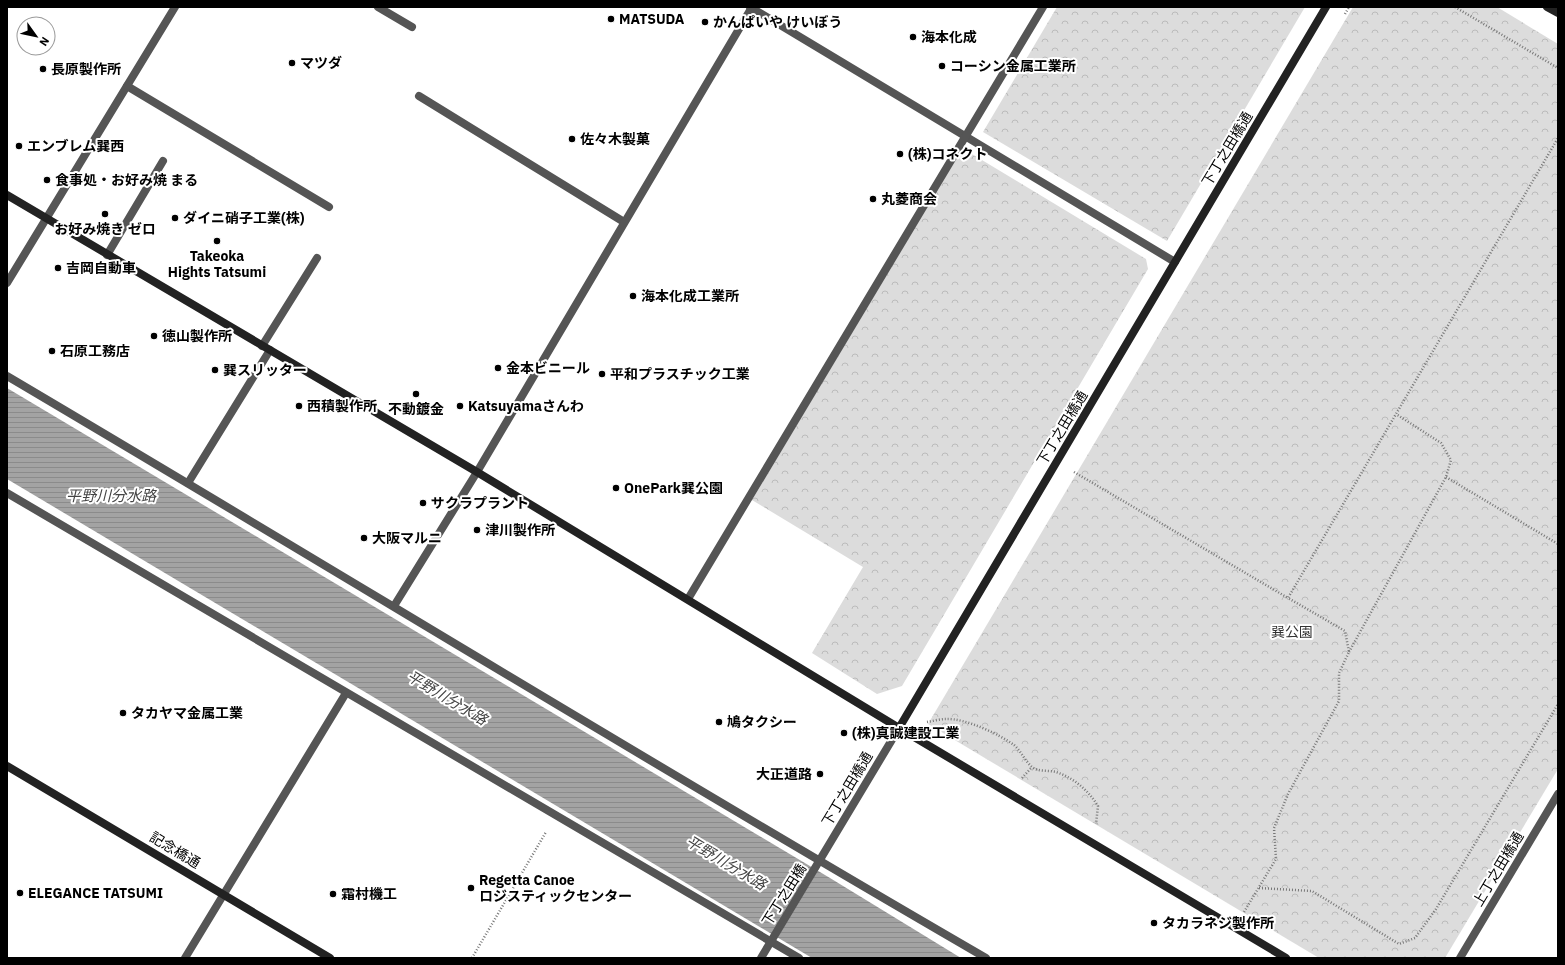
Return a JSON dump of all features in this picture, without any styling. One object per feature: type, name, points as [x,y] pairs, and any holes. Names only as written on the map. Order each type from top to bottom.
[{"type":"street","points":[[7,283],[175,7]]},
{"type":"street","points":[[378,7],[412,27]]},
{"type":"street","points":[[394,606],[477,472],[751,7],[1175,262]]},
{"type":"street","points":[[688,600],[1043,7]]},
{"type":"street","name":"下丁之田橋通","points":[[819,862],[1326,7]]},
{"type":"street","points":[[1547,7],[1558,13]]},
{"type":"street","points":[[127,86],[329,208]]},
{"type":"street","points":[[419,96],[624,222]]},
{"type":"street","points":[[108,255],[163,161]]},
{"type":"street","points":[[7,195],[477,472],[899,728],[1286,958]]},
{"type":"street","points":[[188,483],[317,258]]},
{"type":"street","points":[[7,376],[394,606],[819,862],[986,958]]},
{"type":"street","points":[[7,493],[799,958]]},
{"type":"street","points":[[185,958],[346,693]]},
{"type":"street","name":"記念橋通","points":[[7,766],[330,958]]},
{"type":"street","name":"上丁之田橋通","points":[[1460,958],[1558,794]]},
{"type":"street","name":"下丁之田橋","points":[[771,941],[819,862]]},
{"type":"street","points":[[761,958],[771,941]]},
{"type":"path","points":[[1341,21],[1349,7]]},
{"type":"path","points":[[1455,7],[1558,68]]},
{"type":"path","points":[[1288,598],[1558,138]]},
{"type":"path","points":[[1241,917],[1276,859],[1274,828],[1288,794],[1339,701],[1339,673],[1349,652],[1446,477],[1451,460],[1441,443],[1396,414]]},
{"type":"path","points":[[1070,479],[1078,465]]},
{"type":"path","points":[[1074,472],[1345,632],[1349,652]]},
{"type":"path","points":[[1446,477],[1558,544]]},
{"type":"path","points":[[1259,888],[1312,891],[1399,944],[1416,938],[1436,909],[1558,704]]},
{"type":"path","points":[[929,715],[925,724],[946,719],[962,721],[996,734],[1015,746],[1032,767],[1055,772],[1070,778],[1090,793],[1098,806],[1098,818],[1094,828]]},
{"type":"path","points":[[1019,782],[1032,767]]},
{"type":"path","points":[[472,958],[555,816]]},
{"type":"green space","points":[[1057,7],[1305,7],[1167,241],[983,132]]},
{"type":"green space","name":"巽公園","points":[[1353,7],[1497,7],[1558,44],[1558,769],[1445,958],[1319,958],[928,724]]},
{"type":"green space","points":[[962,148],[1146,259],[1148,269],[902,686],[877,694],[812,653],[863,567],[752,500]]},
{"type":"water","name":"平野川分水路","points":[[7,388],[830,878],[961,958],[812,958],[7,479]]},
{"type":"place","name":"MATSUDA","points":[[611,19]]},
{"type":"place","name":"かんぱいや けいぼう","points":[[705,22]]},
{"type":"place","name":"海本化成","points":[[913,37]]},
{"type":"place","name":"マツダ","points":[[292,63]]},
{"type":"place","name":"コーシン金属工業所","points":[[942,66]]},
{"type":"place","name":"長原製作所","points":[[43,69]]},
{"type":"place","name":"佐々木製菓","points":[[572,139]]},
{"type":"place","name":"エンブレム巽西","points":[[19,146]]},
{"type":"place","name":"(株)コネクト","points":[[900,154]]},
{"type":"place","name":"食事処・お好み焼 まる","points":[[47,180]]},
{"type":"place","name":"丸菱商会","points":[[873,199]]},
{"type":"place","name":"お好み焼き ゼロ","points":[[105,214]]},
{"type":"place","name":"ダイニ硝子工業(株)","points":[[175,218]]},
{"type":"place","name":"Takeoka Hights Tatsumi","points":[[217,241]]},
{"type":"place","name":"吉岡自動車","points":[[58,268]]},
{"type":"place","name":"海本化成工業所","points":[[633,296]]},
{"type":"place","name":"徳山製作所","points":[[154,336]]},
{"type":"place","name":"石原工務店","points":[[52,351]]},
{"type":"place","name":"金本ビニール","points":[[498,368]]},
{"type":"place","name":"巽スリッター","points":[[215,370]]},
{"type":"place","name":"平和プラスチック工業","points":[[602,374]]},
{"type":"place","name":"不動鍍金","points":[[416,394]]},
{"type":"place","name":"西積製作所","points":[[299,406]]},
{"type":"place","name":"Katsuyamaさんわ","points":[[460,406]]},
{"type":"place","name":"OnePark巽公園","points":[[616,488]]},
{"type":"place","name":"サクラプラント","points":[[423,503]]},
{"type":"place","name":"津川製作所","points":[[477,530]]},
{"type":"place","name":"大阪マルニ","points":[[364,538]]},
{"type":"place","name":"タカヤマ金属工業","points":[[123,713]]},
{"type":"place","name":"鳩タクシー","points":[[719,722]]},
{"type":"place","name":"(株)真誠建設工業","points":[[844,733]]},
{"type":"place","name":"大正道路","points":[[820,774]]},
{"type":"place","name":"Regetta Canoe ロジスティックセンター","points":[[471,888]]},
{"type":"place","name":"ELEGANCE TATSUMI","points":[[20,893]]},
{"type":"place","name":"霜村機工","points":[[333,894]]},
{"type":"place","name":"タカラネジ製作所","points":[[1154,923]]}]
